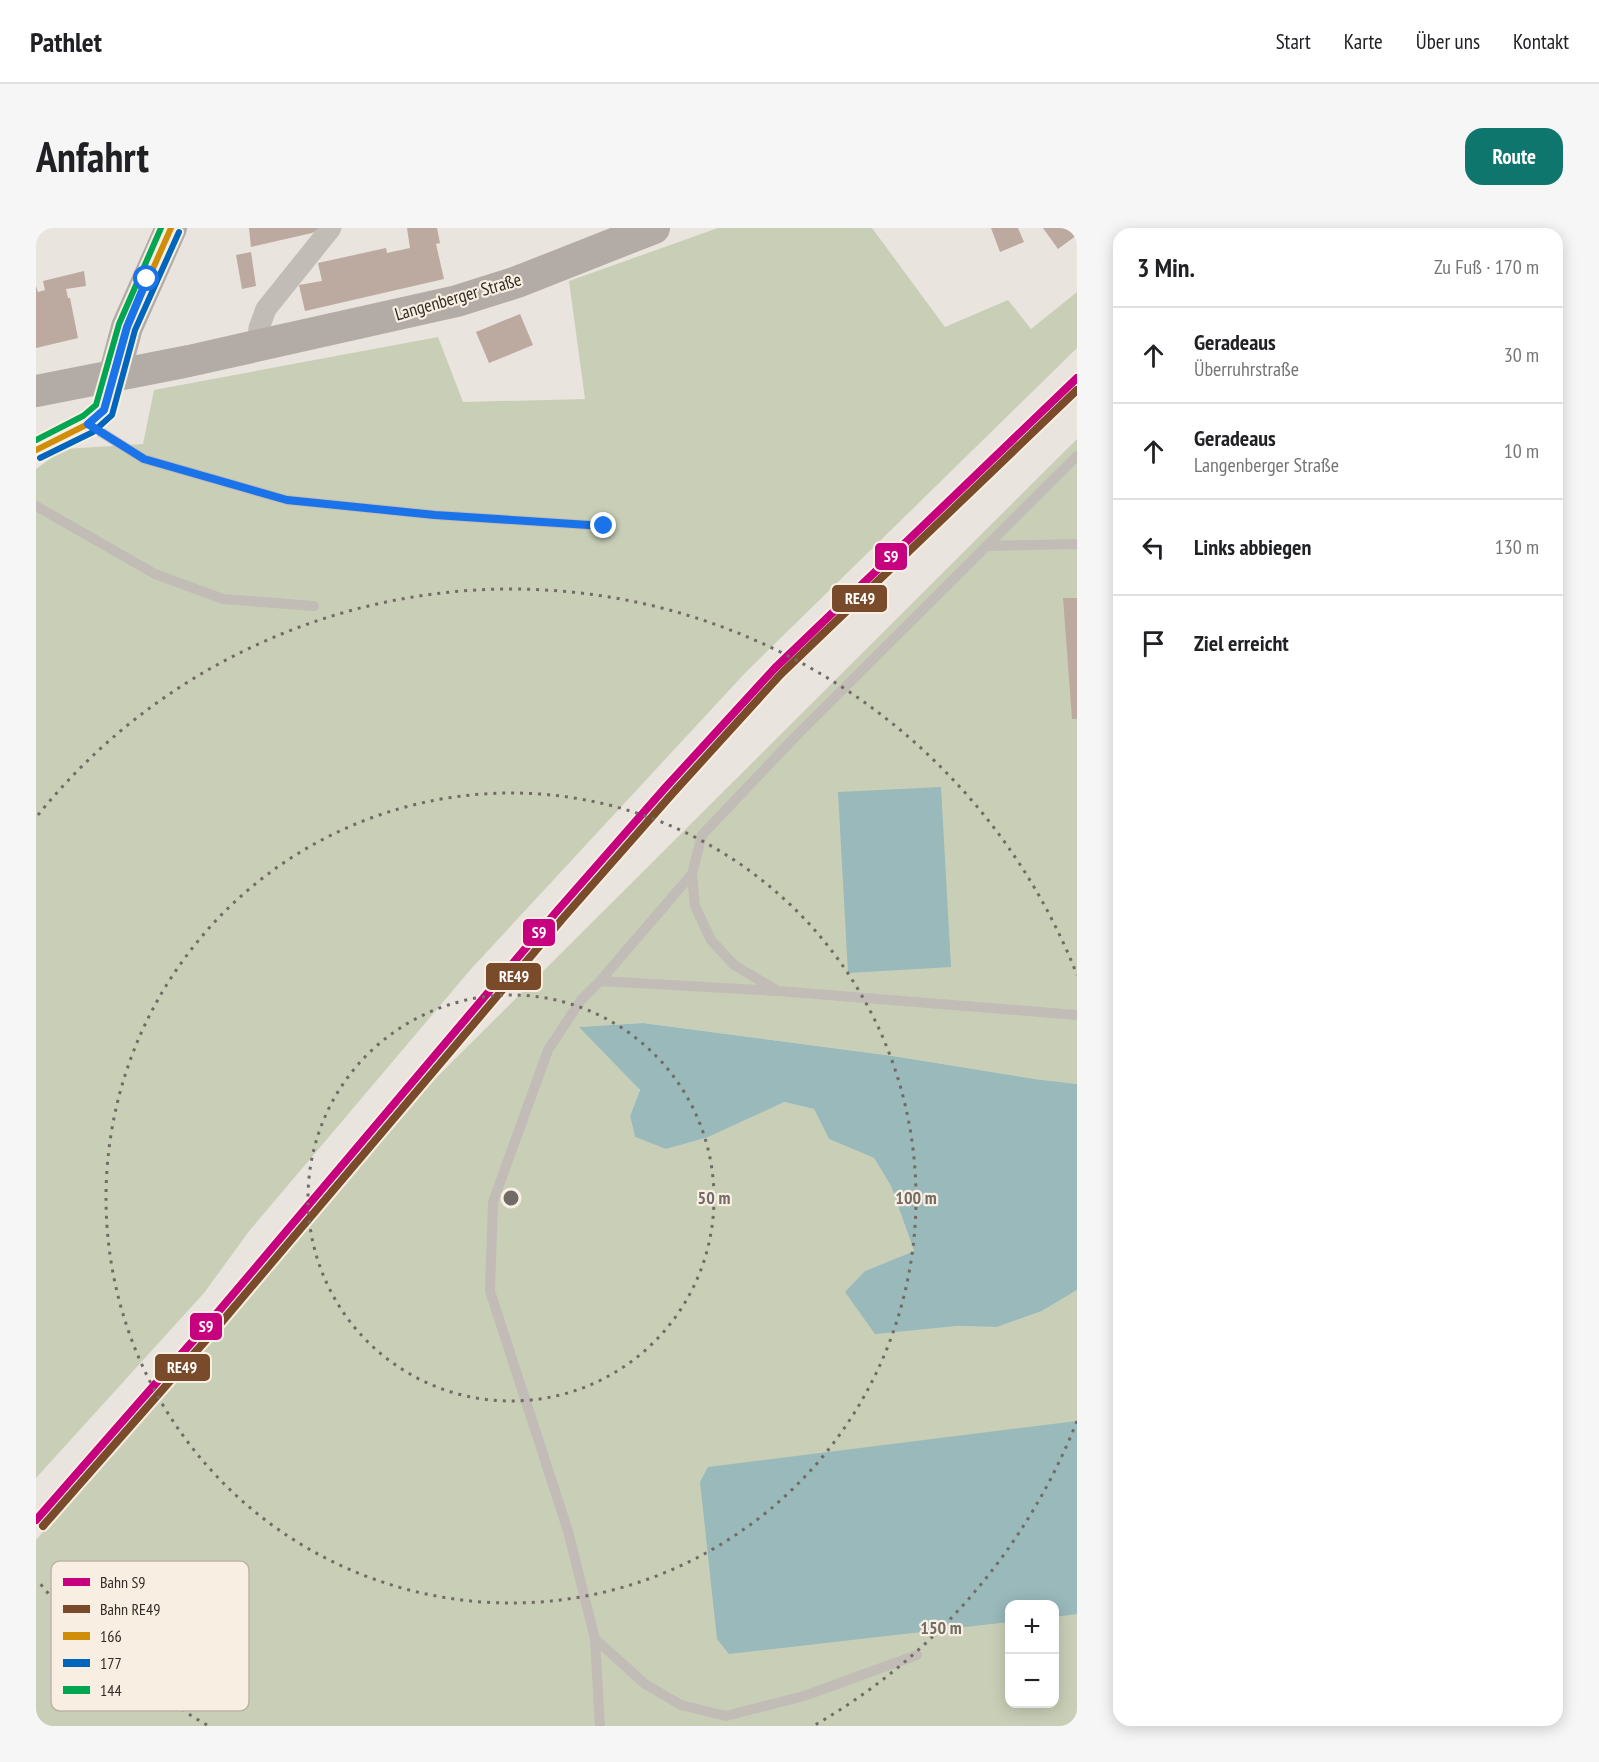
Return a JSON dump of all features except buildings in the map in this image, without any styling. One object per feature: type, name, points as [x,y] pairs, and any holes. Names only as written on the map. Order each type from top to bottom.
[{"type":"main road","points":[[114,376],[127,327],[171,228]]},
{"type":"main road","name":"Langenberger Straße","points":[[36,391],[256,346],[457,301],[517,282],[654,228]]},
{"type":"street","points":[[256,346],[259,328],[266,309],[331,228]]},
{"type":"street","points":[[36,450],[88,424],[104,410],[114,376]]},
{"type":"lane","points":[[88,424],[144,459],[287,500],[435,515],[604,526]]},
{"type":"lane","points":[[778,991],[734,965],[711,940],[696,906],[692,874],[702,835],[796,736],[1077,456]]},
{"type":"lane","points":[[36,506],[155,574],[213,596],[223,599],[314,606]]},
{"type":"lane","points":[[986,546],[1077,544]]},
{"type":"lane","points":[[600,1726],[595,1639],[568,1531],[490,1291],[493,1202],[548,1050],[581,1000],[692,874]]},
{"type":"lane","points":[[600,981],[778,991],[1077,1015]]},
{"type":"lane","points":[[595,1639],[645,1684],[672,1700],[681,1705],[726,1716],[804,1696],[917,1655]]},
{"type":"green space","points":[[718,228],[872,228],[945,327],[1008,300],[1031,329],[1077,292],[1077,348],[746,672],[471,969],[250,1230],[204,1293],[36,1478],[36,469],[64,449],[143,444],[154,390],[438,337],[463,402],[585,399],[569,281]]},
{"type":"green space","points":[[1077,439],[1077,1084],[893,1056],[643,1023],[580,1027],[640,1090],[630,1116],[635,1137],[667,1149],[784,1102],[814,1109],[829,1139],[874,1158],[891,1186],[914,1251],[865,1271],[956,1326],[997,1327],[1042,1311],[1077,1290],[1077,1726],[36,1726],[36,1540],[434,1080]]},
{"type":"water","points":[[941,787],[951,967],[848,973],[838,792]]},
{"type":"water","points":[[643,1023],[893,1056],[1077,1084],[1077,1290],[1042,1311],[997,1327],[956,1326],[875,1334],[845,1292],[865,1271],[914,1251],[891,1186],[874,1158],[829,1139],[814,1109],[784,1102],[708,1137],[666,1149],[635,1137],[630,1116],[640,1090],[579,1027]]},
{"type":"water","points":[[1077,1421],[1077,1614],[1059,1616],[1059,1600],[1005,1600],[1005,1622],[729,1654],[717,1639],[700,1482],[708,1467]]},
{"type":"rail line","name":"S9","points":[[36,1520],[213,1318],[557,911],[665,788],[775,668],[1077,378]]},
{"type":"rail line","name":"RE49","points":[[43,1526],[220,1324],[564,917],[781,674],[1077,390]]},
{"type":"transit line","name":"144","points":[[36,440],[83,416],[96,405],[119,324],[161,228]]},
{"type":"transit line","name":"166","points":[[36,450],[88,424],[104,410],[127,327],[171,228]]},
{"type":"transit line","name":"177","points":[[40,458],[93,432],[112,415],[135,330],[179,232]]},
{"type":"route","points":[[147,279],[127,327],[104,410],[88,424],[144,459],[287,500],[435,515],[604,526]]}]
